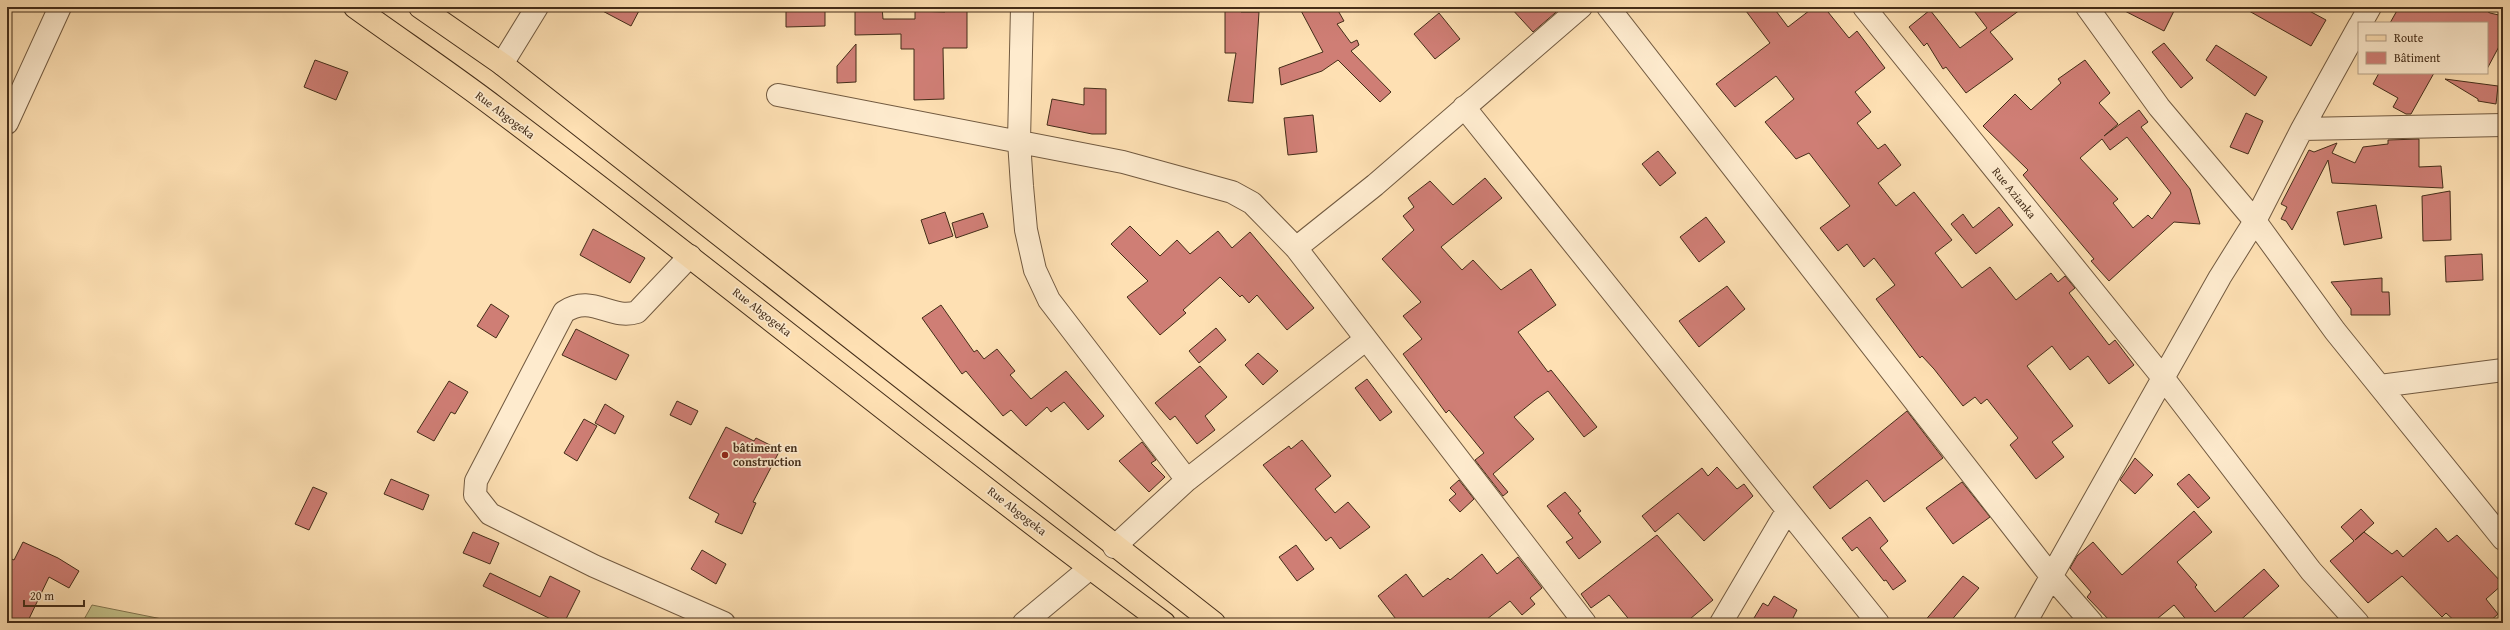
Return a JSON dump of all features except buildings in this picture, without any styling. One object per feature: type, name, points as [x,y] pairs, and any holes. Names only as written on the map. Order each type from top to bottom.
[{"type":"main road","name":"Rue Abgogeka","points":[[355,7],[494,106],[690,256],[1090,568],[1164,623]]},
{"type":"main road","points":[[420,7],[502,64],[807,302],[1114,547],[1214,623]]},
{"type":"street","points":[[7,122],[60,7]]},
{"type":"street","points":[[502,64],[537,7]]},
{"type":"street","points":[[1022,7],[1019,141],[1026,230],[1035,270],[1049,300],[1187,480]]},
{"type":"street","points":[[1296,248],[1375,185],[1581,7]]},
{"type":"street","points":[[1608,7],[2051,576],[2092,623]]},
{"type":"street","name":"Rue Azianka","points":[[1864,7],[2164,379],[2311,571],[2358,623]]},
{"type":"street","points":[[2087,7],[2159,107],[2255,220],[2334,331],[2503,539]]},
{"type":"street","points":[[2362,22],[2370,7]]},
{"type":"street","points":[[2024,623],[2164,379],[2220,277],[2255,220],[2302,129],[2358,28]]},
{"type":"street","points":[[778,95],[1133,164],[1232,192],[1252,203],[1296,248],[1365,340],[1585,623]]},
{"type":"street","points":[[1464,107],[1878,623]]},
{"type":"street","points":[[2302,129],[2503,125]]},
{"type":"street","points":[[690,256],[637,312],[628,316],[589,304],[574,305],[564,312],[476,481],[475,495],[490,514],[594,566],[724,623]]},
{"type":"street","points":[[1114,547],[1187,480],[1365,340]]},
{"type":"street","points":[[2380,386],[2503,370]]},
{"type":"street","points":[[1721,623],[1787,511]]},
{"type":"street","points":[[1024,623],[1090,568]]},
{"type":"shaded area","points":[[92,605],[182,623],[82,623]]},
{"type":"place","name":"bâtiment en construction","points":[[725,455]]}]
